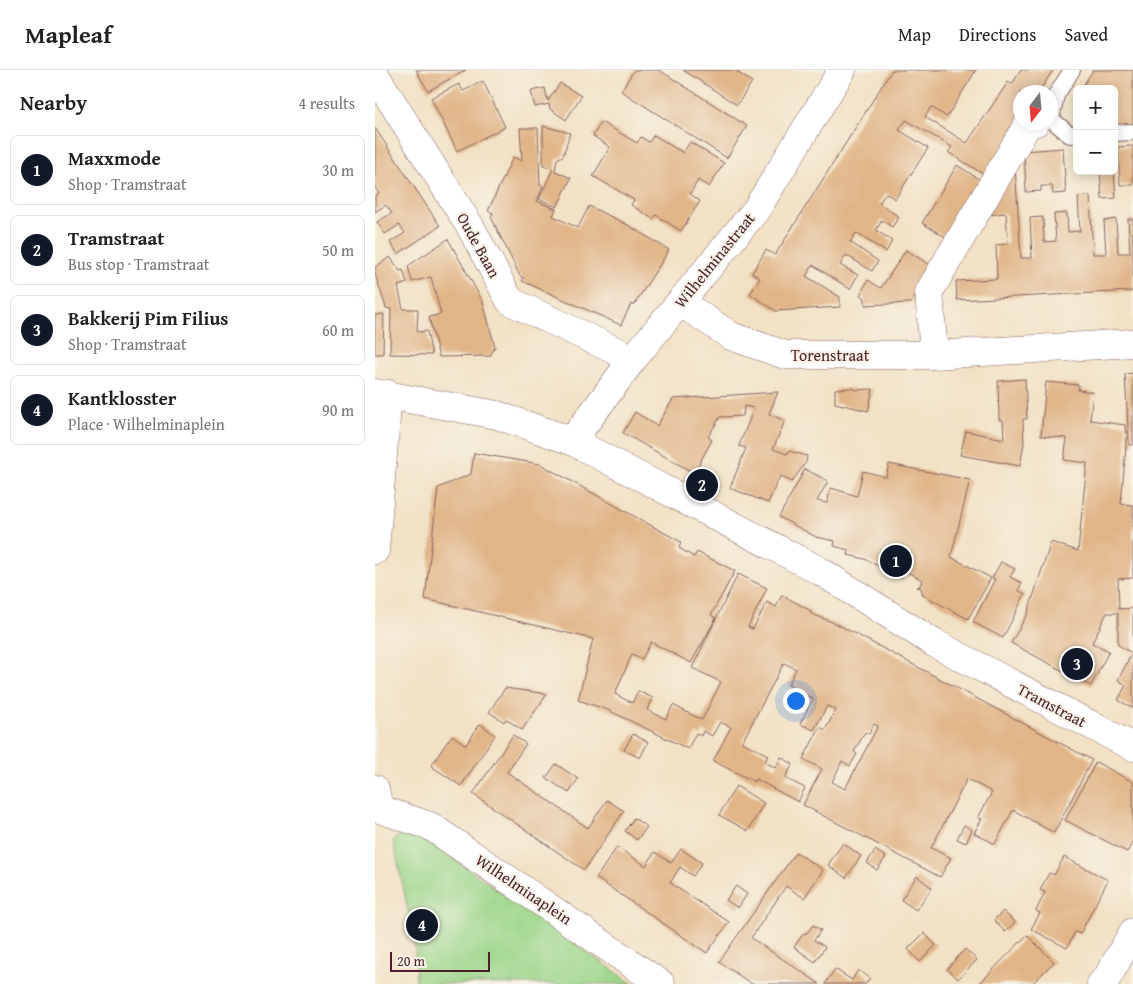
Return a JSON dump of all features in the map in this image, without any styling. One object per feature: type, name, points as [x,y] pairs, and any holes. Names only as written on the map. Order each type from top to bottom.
[{"type":"street","name":"Wilhelminastraat","points":[[572,441],[633,358],[755,210],[843,70]]},
{"type":"street","name":"Oude Baan","points":[[375,75],[471,228],[510,302],[633,358]]},
{"type":"street","points":[[934,355],[929,292],[1024,130]]},
{"type":"street","name":"Torenstraat","points":[[680,302],[731,336],[785,355],[934,355],[1133,343]]},
{"type":"street","points":[[375,550],[381,393]]},
{"type":"street","name":"Tramstraat","points":[[381,393],[497,416],[572,441],[820,571],[934,643],[1133,747]]},
{"type":"street","name":"Wilhelminaplein","points":[[376,805],[430,826],[661,984]]},
{"type":"street","points":[[1101,984],[1107,978],[1133,932]]},
{"type":"lane","points":[[1058,92],[1072,70]]},
{"type":"lane","points":[[1058,125],[1070,135],[1073,135]]},
{"type":"lane","points":[[1118,133],[1133,132]]},
{"type":"green space","points":[[403,833],[418,834],[633,984],[416,984],[415,943],[393,840]]},
{"type":"building","points":[[416,70],[466,70],[428,91]]},
{"type":"building","points":[[634,70],[659,70],[747,126],[727,158],[621,91]]},
{"type":"building","points":[[683,70],[739,70],[737,72],[752,82],[737,105]]},
{"type":"building","points":[[892,70],[976,70],[947,117],[931,107],[925,117],[967,143],[1008,82],[1012,84],[1021,70],[1053,70],[1043,85],[1013,85],[1013,130],[1015,130],[983,174],[948,152],[952,147],[906,120],[899,130],[928,148],[895,199],[886,193],[879,203],[899,217],[892,227],[882,220],[876,230],[892,241],[886,252],[856,233],[850,242],[878,261],[872,271],[846,255],[840,265],[858,275],[850,289],[813,265],[806,276],[840,297],[840,307],[776,311],[750,294],[760,278],[752,273],[766,250],[775,255]]},
{"type":"building","points":[[1093,70],[1133,70],[1133,124],[1118,125],[1118,85],[1084,85]]},
{"type":"building","points":[[483,81],[505,127],[457,151],[431,98],[459,84],[463,91]]},
{"type":"building","points":[[560,83],[581,96],[566,120],[550,109],[549,104],[535,107],[531,91],[545,88],[548,101]]},
{"type":"building","points":[[601,122],[637,143],[641,137],[649,142],[654,135],[683,153],[690,142],[724,163],[709,187],[698,180],[690,194],[700,201],[681,231],[656,215],[653,219],[631,205],[634,200],[593,176],[610,147],[593,136]]},
{"type":"building","points":[[543,126],[570,133],[563,156],[557,159],[555,171],[571,178],[557,207],[539,199],[553,169],[543,165]]},
{"type":"building","points":[[375,128],[440,226],[398,254],[390,242],[405,233],[399,225],[385,234],[377,222],[392,213],[386,205],[375,212],[375,196],[379,193],[375,188]]},
{"type":"building","points":[[520,128],[538,128],[540,185],[543,186],[537,201],[556,209],[553,216],[578,228],[589,206],[626,224],[669,250],[634,305],[631,304],[621,325],[522,281],[524,278],[520,276],[491,217],[493,213],[488,211],[513,157],[522,161]]},
{"type":"building","points":[[1133,146],[1133,185],[1120,185],[1118,147]]},
{"type":"building","points":[[1063,148],[1066,193],[1053,194],[1052,186],[1041,186],[1041,191],[1026,192],[1024,151]]},
{"type":"building","points":[[957,165],[982,181],[947,238],[922,223]]},
{"type":"building","points":[[1015,165],[1021,258],[1032,258],[1030,218],[1043,217],[1044,242],[1056,241],[1054,214],[1067,213],[1068,232],[1080,231],[1078,197],[1090,196],[1093,254],[1106,254],[1104,221],[1116,219],[1118,253],[1130,253],[1128,219],[1133,219],[1133,291],[957,300],[956,281],[997,279],[996,245],[1008,244],[1006,213],[987,215]]},
{"type":"building","points":[[1100,175],[1114,175],[1116,198],[1102,199]]},
{"type":"building","points":[[448,239],[483,302],[495,347],[490,356],[439,357],[429,317],[441,314],[431,277],[412,282],[408,266]]},
{"type":"building","points":[[906,250],[930,265],[922,286],[911,303],[865,305],[865,298],[860,295],[868,280],[881,288]]},
{"type":"building","points":[[390,257],[400,271],[403,270],[407,283],[398,286],[403,309],[418,309],[417,332],[427,331],[432,355],[390,354],[391,309],[386,308],[375,274],[375,267]]},
{"type":"building","points":[[384,314],[383,354],[375,354],[375,315]]},
{"type":"building","points":[[1133,373],[1133,445],[1129,445],[1125,374]]},
{"type":"building","points":[[1025,379],[1027,419],[1023,419],[1024,443],[1020,466],[960,455],[966,431],[1004,439],[1003,420],[999,420],[998,381]]},
{"type":"building","points":[[1046,382],[1079,385],[1078,390],[1093,392],[1090,420],[1125,425],[1126,446],[1121,504],[1133,505],[1133,578],[1118,579],[1119,609],[1133,608],[1133,708],[1118,700],[1126,685],[1118,680],[1132,653],[1118,645],[1118,613],[1107,613],[1092,643],[1109,651],[1091,686],[1011,643],[1027,615],[1051,542],[1078,551],[1087,463],[1064,460],[1067,438],[1041,436]]},
{"type":"building","points":[[854,388],[854,390],[873,389],[868,411],[835,403],[835,389]]},
{"type":"building","points":[[778,392],[769,414],[785,421],[773,449],[787,454],[789,451],[807,456],[806,462],[792,482],[780,476],[768,503],[730,488],[746,448],[739,446],[754,408],[744,406],[743,416],[720,417],[708,437],[712,440],[694,473],[623,433],[635,412],[657,426],[673,399]]},
{"type":"building","points":[[474,453],[540,464],[681,542],[679,548],[694,557],[697,552],[735,571],[711,615],[716,618],[691,663],[651,642],[642,659],[632,654],[615,694],[632,703],[638,691],[653,698],[647,710],[666,719],[673,705],[702,720],[721,682],[692,668],[738,574],[767,588],[748,627],[753,629],[767,602],[776,607],[782,595],[811,611],[810,613],[839,625],[1092,760],[1054,833],[1013,810],[995,844],[974,833],[982,819],[978,818],[992,792],[967,779],[931,848],[951,858],[940,877],[803,805],[822,769],[803,759],[820,727],[825,730],[836,710],[827,706],[814,730],[800,724],[813,699],[788,685],[796,669],[784,663],[742,742],[768,755],[765,762],[776,768],[781,757],[793,764],[785,778],[805,788],[798,802],[756,779],[755,782],[713,761],[731,727],[720,722],[712,736],[703,731],[701,736],[696,733],[688,749],[608,710],[578,700],[593,639],[425,599],[438,488],[471,474]],"holes":[[[874,724],[878,726],[845,789],[832,782],[842,761],[850,766],[857,754],[854,752],[865,732],[869,734]]]},
{"type":"building","points":[[889,464],[970,480],[951,557],[991,578],[968,619],[923,595],[921,588],[917,587],[920,586],[922,580],[905,571],[901,578],[865,559],[848,555],[849,550],[834,546],[835,541],[816,537],[779,517],[805,469],[828,481],[817,501],[827,503],[831,488],[857,496],[863,471],[886,477]]},
{"type":"building","points":[[1001,562],[1015,569],[1010,577],[1022,583],[1018,590],[1025,594],[1003,638],[973,622],[995,579],[992,578]]},
{"type":"building","points":[[505,688],[547,694],[522,730],[506,719],[504,722],[489,712]]},
{"type":"building","points":[[480,724],[495,735],[461,786],[431,766],[452,735],[466,745]]},
{"type":"building","points":[[633,734],[648,742],[640,758],[624,750]]},
{"type":"building","points":[[513,735],[526,744],[507,772],[588,828],[607,800],[624,811],[584,870],[473,794]]},
{"type":"building","points":[[1096,762],[1133,782],[1133,841],[1127,852],[1065,820]]},
{"type":"building","points":[[556,764],[578,779],[569,793],[546,778]]},
{"type":"building","points":[[736,786],[764,803],[748,831],[719,815]]},
{"type":"building","points":[[634,818],[647,827],[637,840],[625,831]]},
{"type":"building","points":[[964,825],[972,830],[966,843],[957,839]]},
{"type":"building","points":[[843,843],[861,856],[846,878],[828,865]]},
{"type":"building","points":[[617,847],[646,866],[655,852],[671,863],[681,849],[702,863],[693,876],[680,867],[670,883],[729,922],[707,953],[596,878]]},
{"type":"building","points":[[875,850],[886,857],[877,870],[867,863]]},
{"type":"building","points":[[796,852],[823,870],[804,898],[786,886],[751,938],[820,984],[752,984],[719,962]]},
{"type":"building","points":[[1064,857],[1108,880],[1080,934],[1075,932],[1067,948],[1031,929],[1040,913],[1036,911],[1045,892],[1040,890],[1049,873],[1054,875]]},
{"type":"building","points":[[917,876],[932,888],[916,910],[901,900]]},
{"type":"building","points":[[736,886],[747,894],[738,908],[726,900]]},
{"type":"building","points":[[1003,911],[1015,922],[1005,932],[994,920]]},
{"type":"building","points":[[813,925],[821,930],[814,940],[825,947],[815,962],[794,947],[804,933],[806,934]]},
{"type":"building","points":[[924,933],[936,945],[920,962],[908,949]]},
{"type":"building","points":[[1027,935],[1054,962],[1032,984],[979,984]]},
{"type":"building","points":[[965,949],[977,960],[958,979],[947,969]]},
{"type":"building","points":[[835,969],[852,980],[858,970],[870,978],[866,984],[825,984]]},
{"type":"place","name":"Tramstraat","points":[[702,485]]},
{"type":"place","name":"Maxxmode","points":[[896,561]]},
{"type":"place","name":"Bakkerij Pim Filius","points":[[1077,664]]},
{"type":"place","name":"Kantklosster","points":[[422,925]]}]
